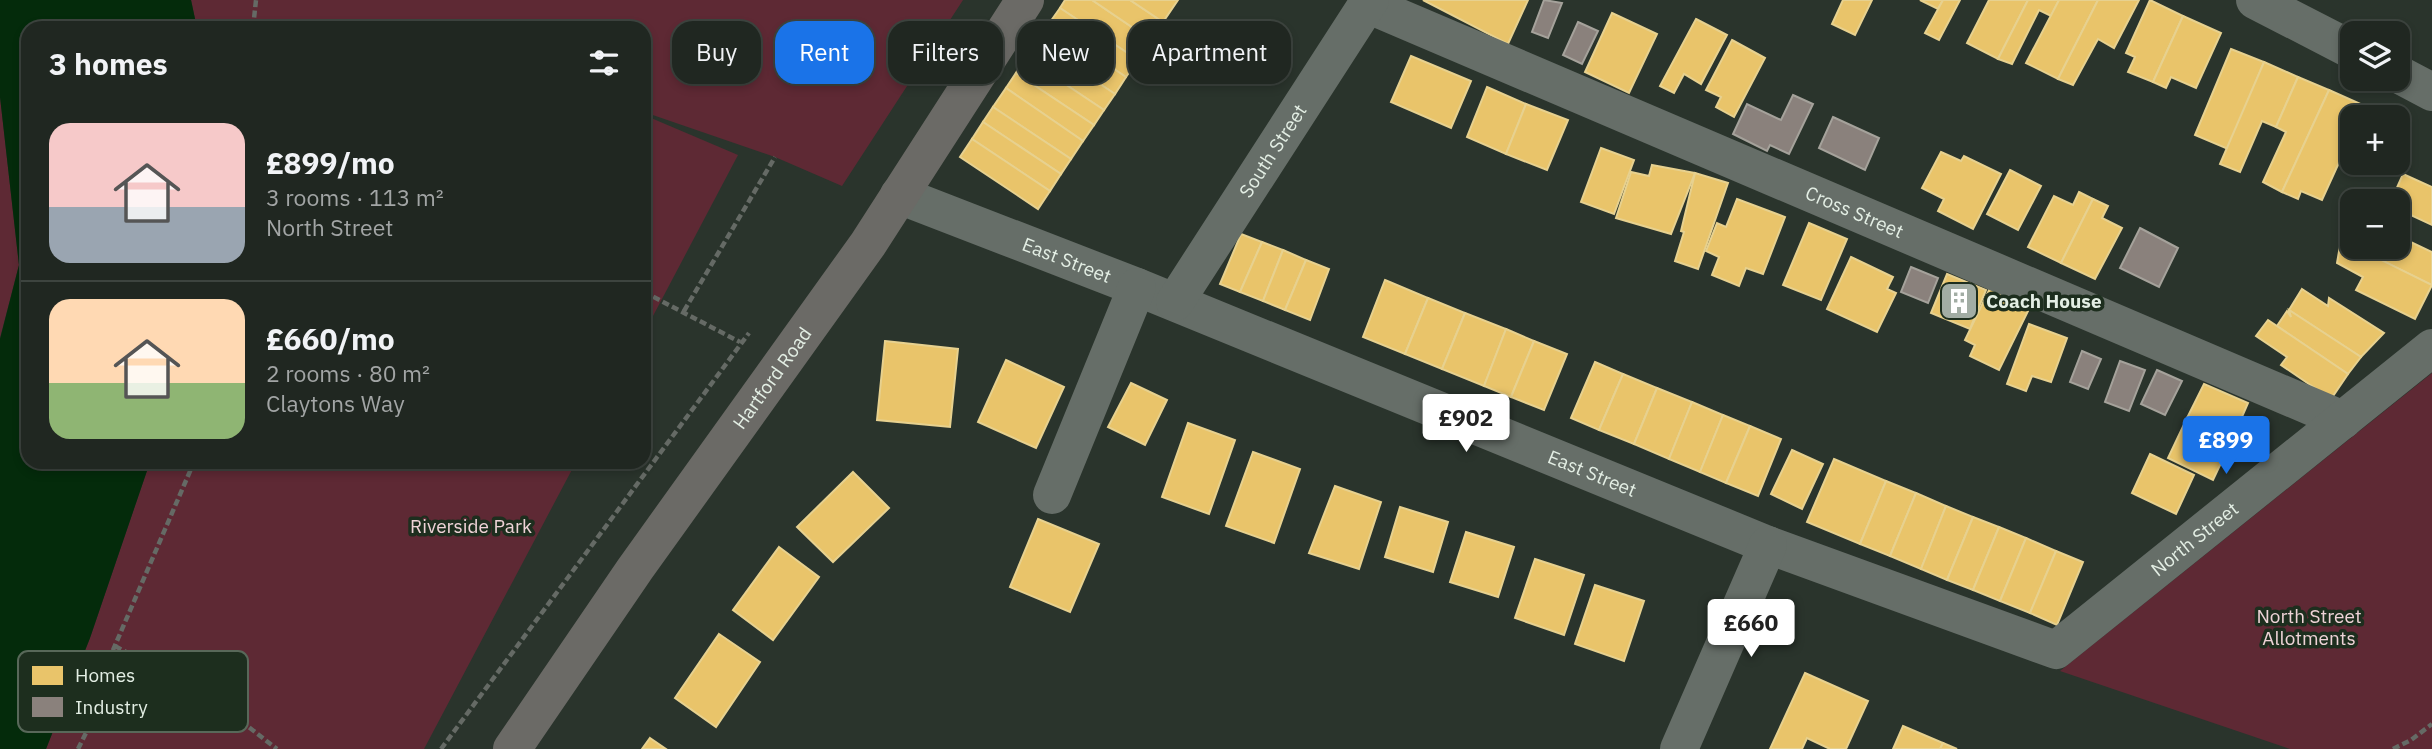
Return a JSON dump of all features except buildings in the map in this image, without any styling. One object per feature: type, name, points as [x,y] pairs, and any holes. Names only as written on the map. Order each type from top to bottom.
[{"type":"main road","name":"Hartford Road","points":[[512,749],[635,569],[868,244],[1025,0]]},
{"type":"street","points":[[2255,0],[2340,44]]},
{"type":"street","name":"South Street","points":[[1175,302],[1369,2]]},
{"type":"street","name":"Cross Street","points":[[1369,2],[2343,420]]},
{"type":"street","points":[[2410,80],[2432,92]]},
{"type":"street","name":"East Street","points":[[899,195],[1175,302],[1768,545],[2056,650]]},
{"type":"street","points":[[1052,495],[1137,287]]},
{"type":"street","name":"North Street","points":[[2056,650],[2432,348]]},
{"type":"street","points":[[1679,749],[1768,545]]},
{"type":"path","points":[[254,21],[256,0]]},
{"type":"path","points":[[684,311],[775,157]]},
{"type":"path","points":[[651,295],[740,342]]},
{"type":"path","points":[[113,651],[191,469]]},
{"type":"path","points":[[115,646],[124,651]]},
{"type":"path","points":[[2393,749],[2412,740],[2432,724]]},
{"type":"path","points":[[248,727],[277,749]]},
{"type":"path","points":[[78,749],[86,732]]},
{"type":"green space","points":[[191,0],[963,0],[949,21],[888,21],[888,84],[908,84],[842,186],[775,157],[651,114],[651,21],[196,21]]},
{"type":"green space","points":[[0,96],[19,265],[0,338]]},
{"type":"green space","points":[[651,118],[738,155],[651,320]]},
{"type":"green space","name":"North Street Allotments","points":[[2432,373],[2432,749],[2290,749],[2060,671]]},
{"type":"green space","name":"Riverside Park","points":[[148,469],[572,469],[424,749],[46,749],[53,732],[248,732],[248,651],[85,651]]},
{"type":"shaded area","points":[[0,0],[191,0],[196,21],[21,21],[21,469],[148,469],[85,651],[18,651],[18,732],[53,732],[46,749],[0,749],[0,339],[19,265],[0,97]]},
{"type":"place","name":"Coach House","points":[[1959,301]]}]
